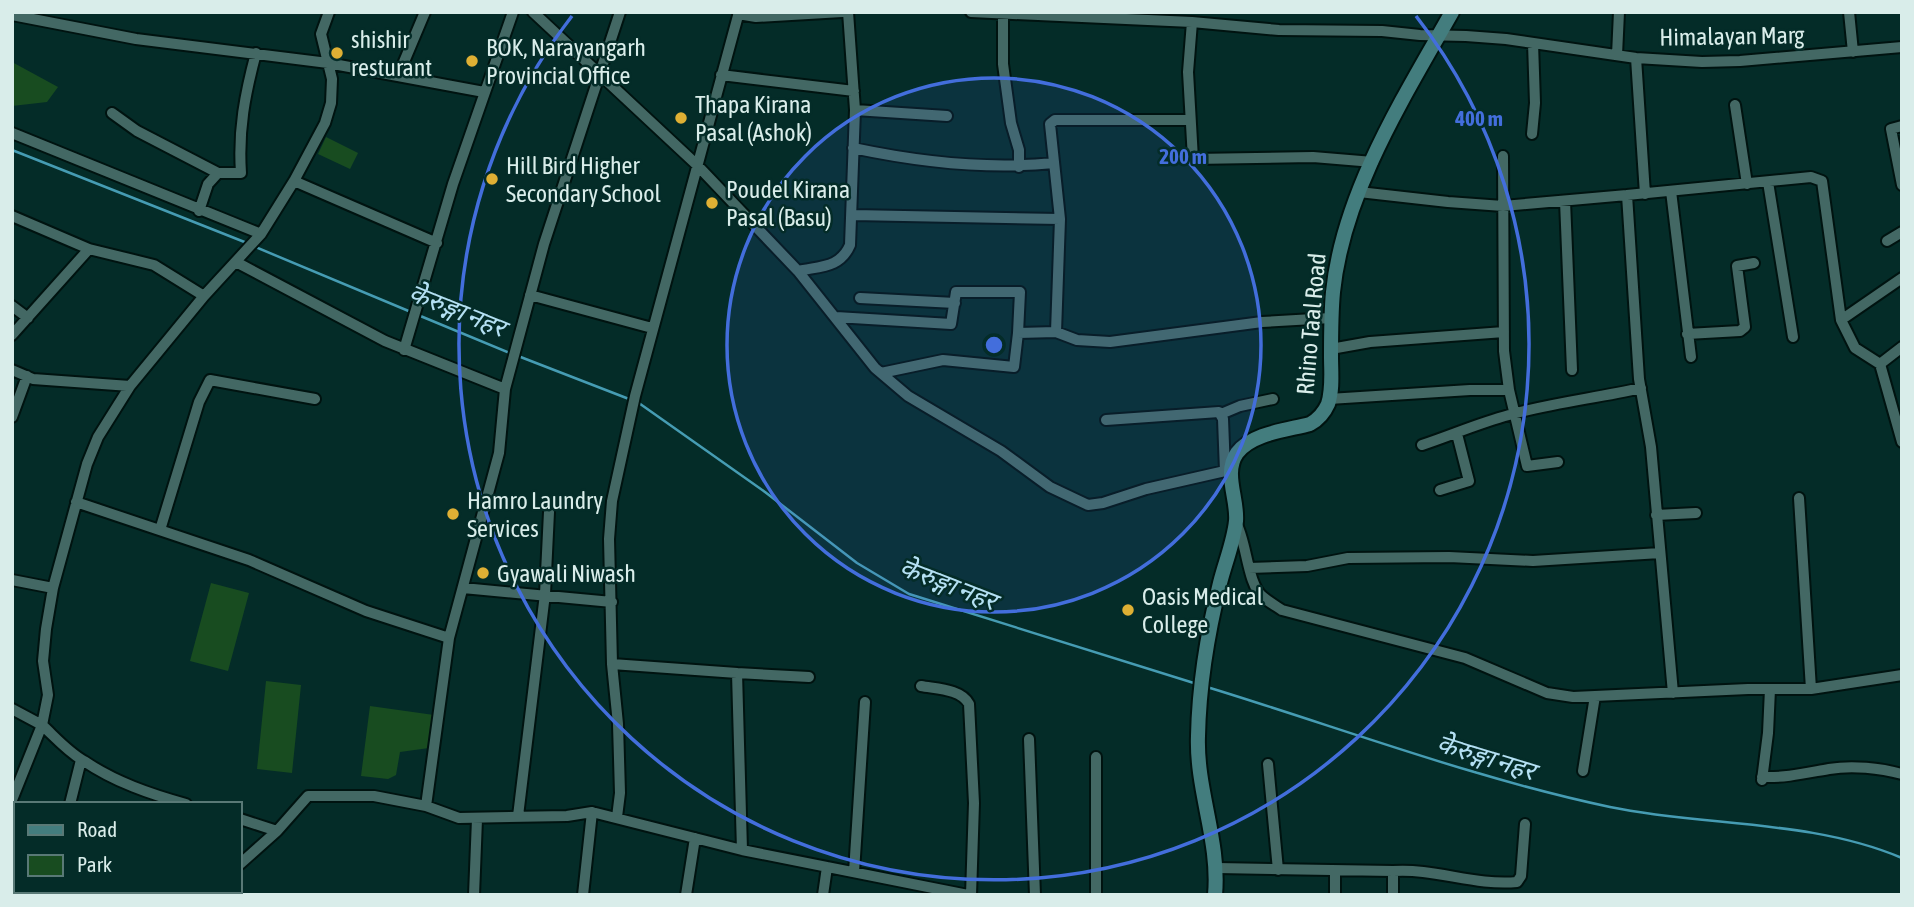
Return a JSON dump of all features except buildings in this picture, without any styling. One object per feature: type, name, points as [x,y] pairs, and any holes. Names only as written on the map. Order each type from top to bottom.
[{"type":"street","points":[[12,800],[42,725],[47,695],[43,661],[53,588],[76,502],[98,437],[130,386],[204,296],[259,237],[294,181],[325,122],[331,103],[332,79],[321,34],[329,12]]},
{"type":"street","points":[[398,76],[425,12]]},
{"type":"street","points":[[404,350],[453,184],[513,12]]},
{"type":"street","points":[[533,12],[697,165],[799,271],[881,373],[908,396],[1001,451],[1050,487],[1088,505],[1146,489],[1228,472]]},
{"type":"street","points":[[426,806],[449,638],[499,453],[505,389],[569,162],[620,12]]},
{"type":"street","points":[[617,817],[620,793],[618,724],[612,664],[609,523],[633,401],[738,13],[756,17],[842,12]]},
{"type":"street","points":[[799,271],[833,264],[845,257],[850,245],[855,110],[848,12]]},
{"type":"street","name":"Himalayan Marg","points":[[971,12],[1192,22],[1279,30],[1382,31],[1506,39],[1636,58],[1702,62],[1902,47]]},
{"type":"street","name":"Rhino Taal Road","points":[[1228,472],[1245,445],[1256,439],[1310,424],[1322,414],[1329,399],[1333,290],[1341,245],[1359,192],[1398,108],[1451,12]]},
{"type":"street","points":[[1617,55],[1619,12]]},
{"type":"street","points":[[1849,12],[1853,52]]},
{"type":"street","points":[[1003,13],[1003,64],[1012,123],[1020,150],[1020,167]]},
{"type":"street","points":[[12,15],[136,39],[256,53],[484,92]]},
{"type":"street","points":[[1192,22],[1188,72],[1193,159],[1313,157],[1373,162]]},
{"type":"street","points":[[1532,43],[1535,103],[1532,134]]},
{"type":"street","points":[[112,113],[137,131],[218,173],[241,173],[241,118],[256,53]]},
{"type":"street","points":[[1636,58],[1645,194]]},
{"type":"street","points":[[722,75],[854,91]]},
{"type":"street","points":[[1735,105],[1747,184]]},
{"type":"street","points":[[855,110],[947,116]]},
{"type":"street","points":[[1056,332],[1060,219],[1050,124],[1055,120],[1189,120]]},
{"type":"street","points":[[1902,126],[1891,129],[1902,185]]},
{"type":"street","points":[[12,133],[259,237]]},
{"type":"street","points":[[853,148],[975,167],[1020,167],[1054,163]]},
{"type":"street","points":[[1503,156],[1504,332],[1508,390],[1527,466],[1558,462]]},
{"type":"street","points":[[199,211],[208,184],[218,173]]},
{"type":"street","points":[[1359,192],[1503,206],[1811,177],[1822,181],[1841,320],[1855,348],[1880,364],[1902,442]]},
{"type":"street","points":[[294,181],[437,243]]},
{"type":"street","points":[[1768,182],[1793,337]]},
{"type":"street","points":[[1671,191],[1691,357]]},
{"type":"street","points":[[1627,195],[1641,388],[1651,447],[1673,693]]},
{"type":"street","points":[[1565,201],[1572,370]]},
{"type":"street","points":[[853,215],[1060,219]]},
{"type":"street","points":[[12,216],[89,250],[154,265],[204,296]]},
{"type":"street","points":[[1887,241],[1902,232]]},
{"type":"street","points":[[12,335],[89,250]]},
{"type":"street","points":[[236,262],[404,350],[505,389]]},
{"type":"street","points":[[1687,334],[1740,331],[1745,327],[1737,266],[1754,262]]},
{"type":"street","points":[[1841,320],[1902,278]]},
{"type":"street","points":[[835,317],[951,324],[956,292],[1020,292],[1014,367],[943,360],[881,373]]},
{"type":"street","points":[[530,295],[652,328]]},
{"type":"street","points":[[860,298],[955,303]]},
{"type":"street","points":[[12,306],[28,318]]},
{"type":"street","points":[[1018,333],[1056,332],[1077,340],[1110,342],[1262,322],[1331,318]]},
{"type":"street","points":[[1331,349],[1370,342],[1504,332]]},
{"type":"street","points":[[1880,364],[1902,347]]},
{"type":"street","points":[[12,370],[33,379],[130,386]]},
{"type":"street","points":[[12,417],[27,376]]},
{"type":"street","points":[[160,530],[200,401],[210,380],[315,398]]},
{"type":"street","points":[[1422,445],[1513,414],[1641,388]]},
{"type":"street","points":[[1329,399],[1508,390]]},
{"type":"street","points":[[1221,414],[1240,406],[1273,399]]},
{"type":"street","points":[[1105,420],[1216,411],[1221,414]]},
{"type":"street","points":[[1215,895],[1217,867],[1199,772],[1198,738],[1201,687],[1219,586],[1236,523],[1236,502],[1228,472],[1221,414]]},
{"type":"street","points":[[1440,490],[1469,481],[1457,434]]},
{"type":"street","points":[[1799,498],[1811,690]]},
{"type":"street","points":[[76,502],[249,560],[366,611],[449,638]]},
{"type":"street","points":[[518,816],[545,594],[550,512]]},
{"type":"street","points":[[1656,515],[1696,513]]},
{"type":"street","points":[[1236,523],[1260,596],[1282,610],[1465,658],[1547,693],[1573,697],[1770,689],[1811,690],[1902,675]]},
{"type":"street","points":[[1249,568],[1307,566],[1348,558],[1449,556],[1544,561],[1660,553]]},
{"type":"street","points":[[12,580],[53,588]]},
{"type":"street","points":[[463,588],[612,602]]},
{"type":"street","points":[[612,664],[809,677]]},
{"type":"street","points":[[737,673],[741,850]]},
{"type":"street","points":[[242,862],[264,845],[308,796],[374,796],[426,806],[459,818],[567,816],[592,812],[741,850],[904,882],[935,891],[970,895],[974,803],[969,705],[960,694],[921,686]]},
{"type":"street","points":[[1770,689],[1762,780],[1831,768],[1884,769],[1902,774]]},
{"type":"street","points":[[1583,771],[1595,696]]},
{"type":"street","points":[[855,872],[865,702]]},
{"type":"street","points":[[12,709],[42,725],[81,760],[128,785],[180,802]]},
{"type":"street","points":[[1029,739],[1035,895]]},
{"type":"street","points":[[1096,757],[1096,895]]},
{"type":"street","points":[[70,802],[81,760]]},
{"type":"street","points":[[1268,764],[1278,870]]},
{"type":"street","points":[[583,895],[592,812]]},
{"type":"street","points":[[474,895],[477,819]]},
{"type":"street","points":[[242,820],[277,831]]},
{"type":"street","points":[[1217,867],[1420,871],[1468,881],[1517,882],[1521,876],[1525,824]]},
{"type":"street","points":[[686,895],[695,838]]},
{"type":"street","points":[[823,895],[827,867]]},
{"type":"street","points":[[1335,871],[1335,895]]},
{"type":"street","points":[[1393,871],[1393,895]]},
{"type":"street","points":[[901,895],[904,882]]},
{"type":"green space","points":[[12,62],[58,87],[47,102],[12,106]]},
{"type":"green space","points":[[326,137],[358,153],[350,169],[318,154]]},
{"type":"green space","points":[[211,583],[249,593],[228,671],[190,661]]},
{"type":"green space","points":[[266,681],[301,685],[292,773],[257,769]]},
{"type":"green space","points":[[370,706],[434,715],[429,748],[400,752],[396,775],[388,779],[361,776]]},
{"type":"waterway","name":"केेरुङ्गा नहर","points":[[12,150],[247,243]]},
{"type":"waterway","name":"केेरुङ्गा नहर","points":[[253,246],[411,312]]},
{"type":"waterway","name":"केेरुङ्गा नहर","points":[[418,315],[512,354]]},
{"type":"waterway","name":"केेरुङ्गा नहर","points":[[518,356],[629,399]]},
{"type":"waterway","name":"केेरुङ्गा नहर","points":[[636,401],[765,492],[857,563],[909,594],[1197,684]]},
{"type":"waterway","name":"केेरुङ्गा नहर","points":[[1207,687],[1458,767],[1559,795],[1646,813],[1831,836],[1902,858]]},
{"type":"place","name":"shishir resturant","points":[[337,53]]},
{"type":"place","name":"BOK, Narayangarh Provincial Office","points":[[472,61]]},
{"type":"place","name":"Thapa Kirana Pasal (Ashok)","points":[[681,118]]},
{"type":"place","name":"Hill Bird Higher Secondary School","points":[[492,179]]},
{"type":"place","name":"Poudel Kirana Pasal (Basu)","points":[[712,203]]},
{"type":"place","name":"Hamro Laundry Services","points":[[453,514]]},
{"type":"place","name":"Gyawali Niwash","points":[[483,573]]},
{"type":"place","name":"Oasis Medical College","points":[[1128,610]]}]
